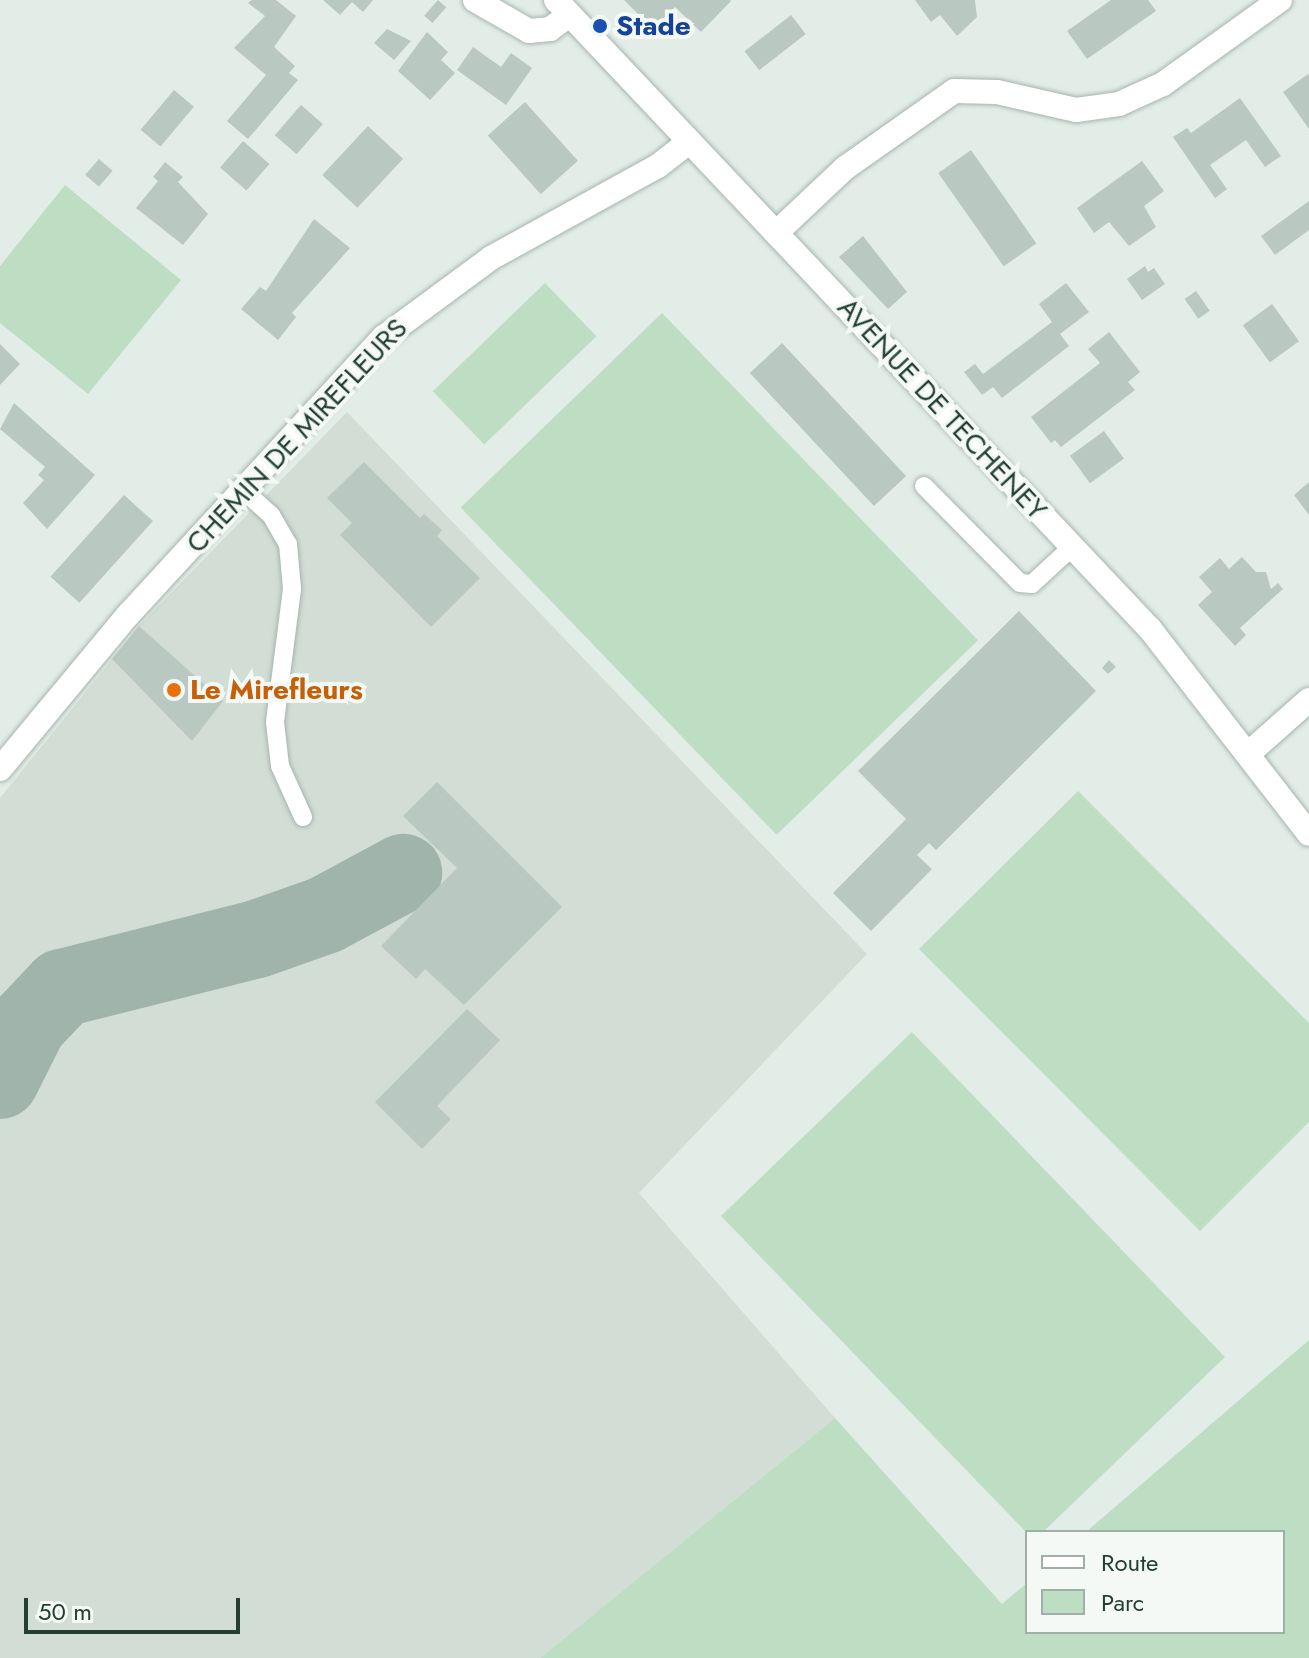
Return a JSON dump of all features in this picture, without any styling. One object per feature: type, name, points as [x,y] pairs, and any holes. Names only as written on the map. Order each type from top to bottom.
[{"type":"street","points":[[475,0],[529,31],[550,29],[562,8]]},
{"type":"street","points":[[776,233],[845,168],[954,91],[997,92],[1076,110],[1119,104],[1163,84],[1280,0]]},
{"type":"street","name":"AVENUE DE TECHENEY","points":[[562,8],[1150,629],[1309,834]]},
{"type":"street","name":"CHEMIN DE MIREFLEURS","points":[[0,769],[118,627],[384,337],[415,311],[528,235],[658,166],[689,142]]},
{"type":"street","points":[[1249,753],[1309,700]]},
{"type":"lane","points":[[924,486],[1020,583],[1032,584],[1072,547]]},
{"type":"lane","points":[[243,490],[271,515],[288,544],[292,589],[275,722],[280,766],[303,817]]},
{"type":"shaded area","points":[[347,412],[867,954],[639,1193],[835,1418],[540,1658],[0,1658],[0,798],[139,626]]},
{"type":"green space","points":[[65,185],[181,280],[88,394],[0,323],[0,266]]},
{"type":"green space","points":[[545,283],[596,336],[484,445],[433,391]]},
{"type":"green space","points":[[662,313],[978,640],[777,835],[461,508]]},
{"type":"green space","points":[[1078,791],[1309,1023],[1309,1122],[1200,1231],[919,949]]},
{"type":"green space","points":[[912,1032],[1225,1357],[1045,1530],[1025,1531],[721,1216]]},
{"type":"green space","points":[[1309,1340],[1309,1658],[540,1658],[835,1418],[1002,1604],[1025,1585],[1025,1634],[1285,1634],[1285,1530],[1088,1530]]},
{"type":"building","points":[[252,0],[276,0],[296,16],[274,47],[295,66],[289,73],[298,80],[248,139],[227,121],[266,75],[234,48],[265,16],[248,3]]},
{"type":"building","points":[[323,0],[373,0],[363,12],[352,2],[340,15]]},
{"type":"building","points":[[438,0],[446,7],[433,23],[424,16]]},
{"type":"building","points":[[624,0],[731,1],[701,32],[675,7],[653,29]]},
{"type":"building","points":[[915,0],[975,0],[977,17],[957,36],[940,15],[931,22]]},
{"type":"building","points":[[1111,0],[1148,0],[1156,11],[1087,59],[1067,31]]},
{"type":"building","points":[[791,15],[806,34],[759,70],[745,51]]},
{"type":"building","points":[[387,29],[411,41],[394,60],[374,43]]},
{"type":"building","points":[[427,32],[448,52],[441,60],[455,73],[430,100],[398,71]]},
{"type":"building","points":[[473,47],[501,67],[511,53],[532,68],[506,105],[457,70]]},
{"type":"building","points":[[1309,76],[1309,129],[1283,92]]},
{"type":"building","points":[[174,90],[194,107],[160,147],[141,130]]},
{"type":"building","points":[[1240,98],[1281,156],[1265,167],[1246,140],[1210,165],[1227,189],[1215,198],[1173,137],[1187,128],[1191,133]]},
{"type":"building","points":[[525,102],[578,161],[541,194],[488,135]]},
{"type":"building","points":[[301,105],[323,124],[297,154],[275,135]]},
{"type":"building","points":[[368,126],[403,159],[357,208],[322,175]]},
{"type":"building","points":[[243,141],[269,164],[246,190],[220,167]]},
{"type":"building","points":[[971,150],[1036,243],[1004,266],[938,173]]},
{"type":"building","points":[[99,159],[113,171],[99,187],[85,175]]},
{"type":"building","points":[[1142,161],[1164,191],[1144,206],[1156,227],[1129,246],[1109,222],[1094,233],[1077,208]]},
{"type":"building","points":[[165,162],[183,177],[178,182],[208,214],[183,245],[136,208],[158,181],[153,177]]},
{"type":"building","points":[[1309,201],[1309,230],[1275,255],[1261,236]]},
{"type":"building","points":[[314,219],[350,248],[292,313],[296,317],[278,340],[241,309],[260,287],[266,291]]},
{"type":"building","points":[[863,236],[907,292],[888,309],[839,257]]},
{"type":"building","points":[[1145,266],[1148,272],[1154,268],[1165,284],[1142,300],[1127,279]]},
{"type":"building","points":[[1066,283],[1089,312],[1060,334],[1069,346],[1002,398],[993,387],[982,395],[964,372],[975,364],[983,374],[1052,322],[1039,304]]},
{"type":"building","points":[[1196,291],[1210,311],[1198,319],[1185,299]]},
{"type":"building","points":[[1272,304],[1299,341],[1270,362],[1243,325]]},
{"type":"building","points":[[1109,332],[1140,372],[1128,382],[1135,390],[1061,447],[1055,440],[1051,443],[1031,417],[1100,363],[1088,349]]},
{"type":"building","points":[[782,343],[906,476],[874,506],[750,373]]},
{"type":"building","points":[[0,344],[20,364],[0,385]]},
{"type":"building","points":[[14,403],[95,475],[47,529],[23,503],[44,480],[38,475],[45,467],[0,429]]},
{"type":"building","points":[[1104,431],[1124,459],[1090,483],[1070,456]]},
{"type":"building","points":[[364,462],[420,518],[424,514],[442,530],[437,536],[480,578],[431,627],[340,535],[352,523],[327,498]]},
{"type":"building","points":[[1309,482],[1309,515],[1294,495]]},
{"type":"building","points":[[124,495],[153,521],[79,603],[50,577]]},
{"type":"building","points":[[1242,557],[1256,572],[1266,572],[1271,589],[1278,583],[1283,589],[1240,628],[1246,635],[1235,646],[1198,605],[1212,592],[1199,577],[1220,558],[1229,569]]},
{"type":"building","points":[[1019,611],[1096,691],[936,850],[929,843],[917,855],[932,869],[871,931],[833,893],[906,819],[858,771]]},
{"type":"building","points":[[139,626],[223,701],[192,741],[112,659]]},
{"type":"building","points":[[1109,660],[1116,667],[1108,674],[1102,668]]},
{"type":"building","points":[[437,782],[562,907],[464,1005],[425,969],[416,979],[381,946],[457,868],[403,816]]},
{"type":"building","points":[[467,1009],[500,1040],[437,1106],[451,1119],[422,1149],[375,1102]]},
{"type":"taxiway","points":[[0,1080],[28,1024],[62,988],[257,939],[325,915],[403,873]]},
{"type":"place","name":"Stade","points":[[600,26]]},
{"type":"place","name":"Le Mirefleurs","points":[[174,690]]}]
